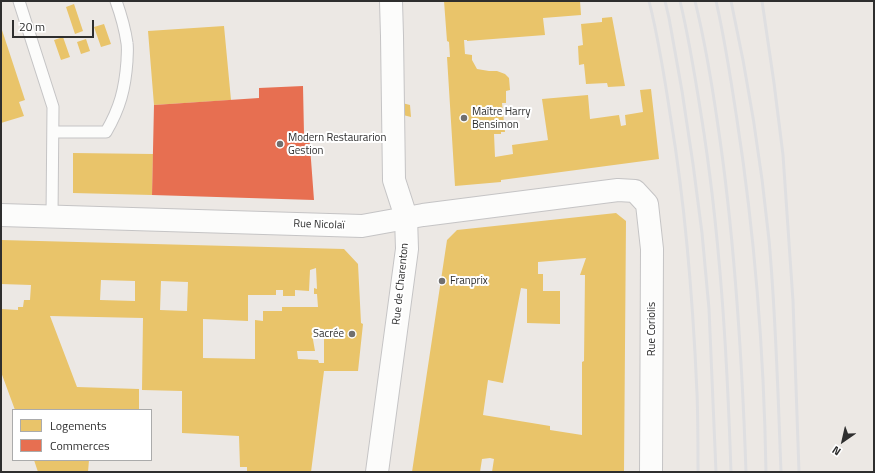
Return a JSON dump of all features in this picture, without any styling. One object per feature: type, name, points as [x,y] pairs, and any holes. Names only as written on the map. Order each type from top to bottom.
[{"type":"street","name":"Rue de Charenton","points":[[377,472],[407,248],[406,217],[394,180],[391,1]]},
{"type":"street","name":"Rue Nicolaï","points":[[1,215],[362,226],[406,217],[618,190],[635,191]]},
{"type":"street","name":"Rue Coriolis","points":[[635,191],[647,204],[652,249],[651,472]]},
{"type":"lane","points":[[19,1],[53,107],[52,216]]},
{"type":"lane","points":[[53,132],[106,132],[113,121],[120,103],[125,82],[128,44],[116,1]]},
{"type":"building: Logements","points":[[444,1],[580,1],[581,15],[543,18],[545,35],[464,40],[465,54],[472,55],[472,60],[477,69],[497,71],[505,74],[509,78],[510,90],[506,91],[506,103],[502,103],[505,132],[501,132],[501,134],[494,134],[495,157],[513,154],[512,145],[548,140],[542,99],[588,95],[590,119],[619,115],[621,126],[626,125],[625,115],[643,112],[640,90],[651,89],[659,159],[501,180],[501,182],[455,186],[447,57],[450,57],[449,42],[447,41]]},
{"type":"building: Logements","points":[[74,4],[83,31],[75,34],[66,7]]},
{"type":"building: Logements","points":[[612,17],[625,86],[608,87],[607,83],[586,84],[584,64],[579,65],[578,46],[583,45],[581,24],[602,22],[602,18]]},
{"type":"building: Logements","points":[[104,24],[111,44],[101,47],[94,27]]},
{"type":"building: Logements","points":[[224,26],[231,100],[154,105],[148,31]]},
{"type":"building: Logements","points":[[1,27],[25,100],[19,102],[24,116],[1,123]]},
{"type":"building: Logements","points":[[63,37],[70,57],[61,60],[54,40]]},
{"type":"building: Logements","points":[[86,39],[90,51],[81,54],[77,42]]},
{"type":"building: Logements","points":[[402,103],[410,105],[411,117],[403,115]]},
{"type":"building: Logements","points":[[73,153],[153,154],[152,195],[73,193]]},
{"type":"building: Logements","points":[[616,213],[626,221],[624,471],[492,472],[494,459],[490,458],[482,459],[480,472],[412,472],[447,240],[457,230]],"holes":[[[586,258],[580,275],[585,275],[584,361],[582,362],[582,435],[550,430],[550,426],[483,415],[488,380],[503,383],[521,288],[527,289],[527,323],[560,324],[560,291],[543,291],[543,274],[538,274],[538,262]]]},
{"type":"building: Logements","points":[[1,240],[344,249],[358,264],[361,323],[363,324],[358,371],[324,371],[311,472],[247,472],[247,467],[240,467],[239,436],[182,433],[182,391],[142,390],[143,318],[50,316],[77,387],[139,389],[139,409],[15,409],[1,372],[1,309],[18,310],[18,307],[23,307],[24,300],[30,300],[31,285],[1,284]],"holes":[[[316,268],[317,289],[314,288],[314,294],[317,294],[318,307],[282,307],[282,311],[263,311],[263,321],[255,320],[255,359],[203,358],[203,319],[248,321],[248,295],[276,295],[276,290],[283,290],[283,296],[295,296],[295,290],[309,291],[310,270]],[[101,280],[135,281],[135,301],[100,300]],[[161,281],[188,282],[187,311],[160,310]],[[317,328],[324,329],[324,363],[319,363],[318,360],[298,359],[297,351],[315,351],[312,334],[317,334]]]},
{"type":"building: Logements","points":[[34,461],[89,461],[88,472],[38,472]]},
{"type":"building: Commerces","points":[[303,86],[304,134],[309,133],[314,200],[152,195],[154,105],[259,98],[259,88]]},
{"type":"railway","points":[[649,1],[664,75],[685,222],[691,290],[698,413],[698,472]]},
{"type":"railway","points":[[665,1],[682,91],[702,233],[709,309],[716,472]]},
{"type":"railway","points":[[680,1],[689,43],[708,158],[718,247],[725,337],[731,472]]},
{"type":"railway","points":[[695,1],[713,95],[729,212],[740,342],[746,472]]},
{"type":"railway","points":[[716,1],[725,45],[737,120],[754,251],[761,339],[766,472]]},
{"type":"railway","points":[[731,1],[753,120],[769,240],[775,327],[781,472]]},
{"type":"railway","points":[[762,1],[783,155],[793,301],[799,472]]},
{"type":"place","name":"Maître Harry Bensimon","points":[[464,118]]},
{"type":"place","name":"Modern Restaurarion Gestion","points":[[280,144]]},
{"type":"place","name":"Franprix","points":[[442,281]]},
{"type":"place","name":"Sacrée","points":[[352,334]]}]
